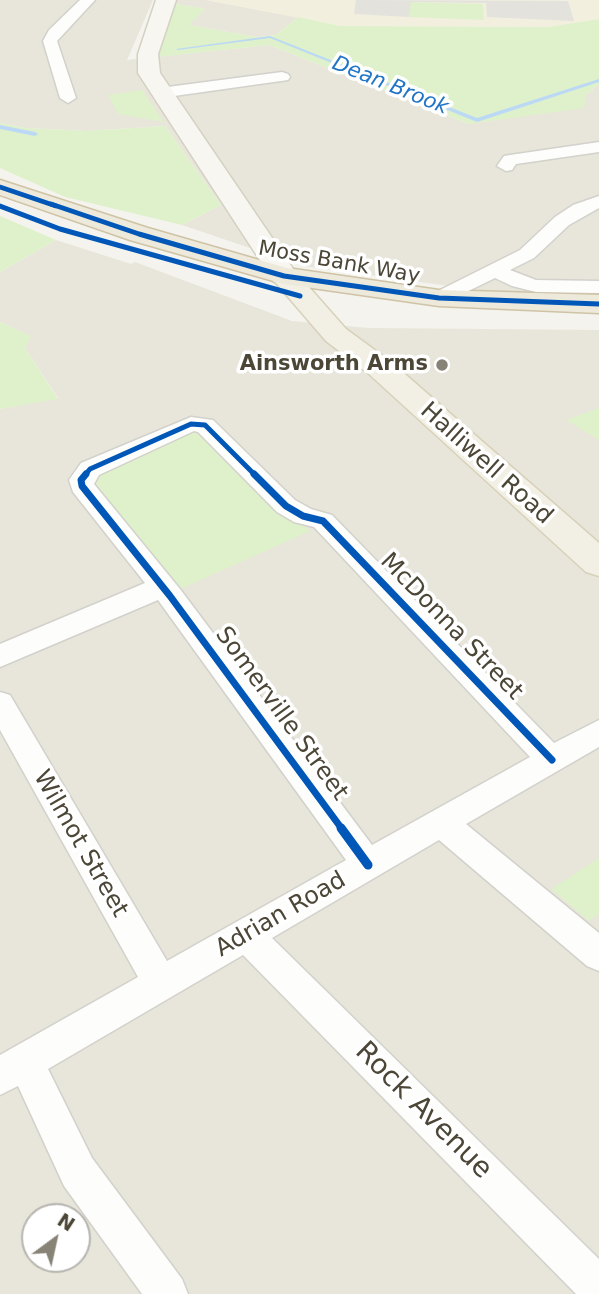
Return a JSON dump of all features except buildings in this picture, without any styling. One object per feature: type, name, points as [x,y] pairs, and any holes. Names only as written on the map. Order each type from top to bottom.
[{"type":"highway","name":"Moss Bank Way","points":[[0,187],[340,303],[456,316],[599,318]]},
{"type":"highway","name":"Moss Bank Way","points":[[0,206],[60,229],[292,286],[439,298],[599,304]]},
{"type":"main road","name":"Halliwell Road","points":[[292,286],[336,335],[380,368],[599,563]]},
{"type":"main road","points":[[340,303],[358,323],[358,333],[380,368]]},
{"type":"street","points":[[68,98],[56,82],[50,41],[84,0]]},
{"type":"street","points":[[166,0],[148,54],[149,73],[292,286]]},
{"type":"street","points":[[160,93],[282,77]]},
{"type":"street","points":[[506,166],[510,160],[599,147]]},
{"type":"street","points":[[439,298],[527,254],[562,221],[580,209],[599,202]]},
{"type":"street","points":[[495,270],[519,282],[536,286],[599,287]]},
{"type":"street","name":"Somerville Street","points":[[323,521],[303,516],[286,506],[211,429],[199,423],[98,464],[84,474],[81,480],[82,486],[162,587],[368,865]]},
{"type":"street","name":"McDonna Street","points":[[323,521],[552,760]]},
{"type":"street","points":[[0,656],[162,587]]},
{"type":"street","name":"Wilmot Street","points":[[0,704],[161,984]]},
{"type":"street","name":"Adrian Road","points":[[13,1068],[599,732]]},
{"type":"street","points":[[442,823],[599,955]]},
{"type":"street","name":"Rock Avenue","points":[[246,935],[599,1288]]},
{"type":"street","points":[[13,1068],[78,1172],[167,1294]]},
{"type":"shaded area","points":[[0,0],[153,0],[127,60],[269,45],[469,124],[586,95],[599,84],[599,296],[508,294],[303,266],[182,225],[221,205],[165,126],[87,131],[25,128],[0,123]]},
{"type":"shaded area","points":[[173,0],[206,0],[298,17],[276,35],[257,37],[188,25],[205,9],[171,3]]},
{"type":"shaded area","points":[[206,0],[599,0],[599,19],[548,27],[340,26]]},
{"type":"shaded area","points":[[356,0],[568,1],[574,21],[487,17],[486,3],[411,2],[409,17],[354,14]]},
{"type":"shaded area","points":[[56,240],[131,264],[135,262],[292,321],[369,328],[599,330],[599,1294],[0,1294],[0,409],[58,398],[25,348],[30,336],[0,322],[0,272]]},
{"type":"green space","points":[[410,2],[483,4],[484,20],[409,17]]},
{"type":"green space","points":[[171,3],[205,9],[189,25],[257,37],[276,35],[298,17],[340,26],[548,27],[599,19],[599,84],[586,95],[584,108],[469,124],[269,45],[158,57]]},
{"type":"green space","points":[[142,90],[164,122],[118,114],[108,95]]},
{"type":"green space","points":[[0,123],[25,128],[87,131],[165,126],[221,205],[182,225],[65,197],[0,168]]},
{"type":"green space","points":[[0,216],[56,240],[0,272]]},
{"type":"green space","points":[[0,322],[31,336],[25,348],[58,399],[0,409]]},
{"type":"green space","points":[[599,408],[599,440],[566,420]]},
{"type":"green space","points":[[192,431],[204,436],[310,531],[176,591],[92,485],[95,470]]},
{"type":"green space","points":[[599,858],[599,914],[589,921],[551,889]]},
{"type":"waterway","name":"Dean Brook","points":[[178,49],[270,37],[477,120],[599,80]]},
{"type":"waterway","name":"Dean Brook","points":[[0,127],[35,134]]},
{"type":"cycle path","points":[[0,187],[139,234],[284,276],[439,298],[599,304]]},
{"type":"cycle path","points":[[0,206],[60,229],[300,296]]},
{"type":"cycle path","points":[[368,865],[170,596],[82,486],[81,480],[90,469],[191,424],[205,425],[286,506],[303,516],[323,521],[552,760]]},
{"type":"place","name":"Ainsworth Arms","points":[[442,365]]}]
